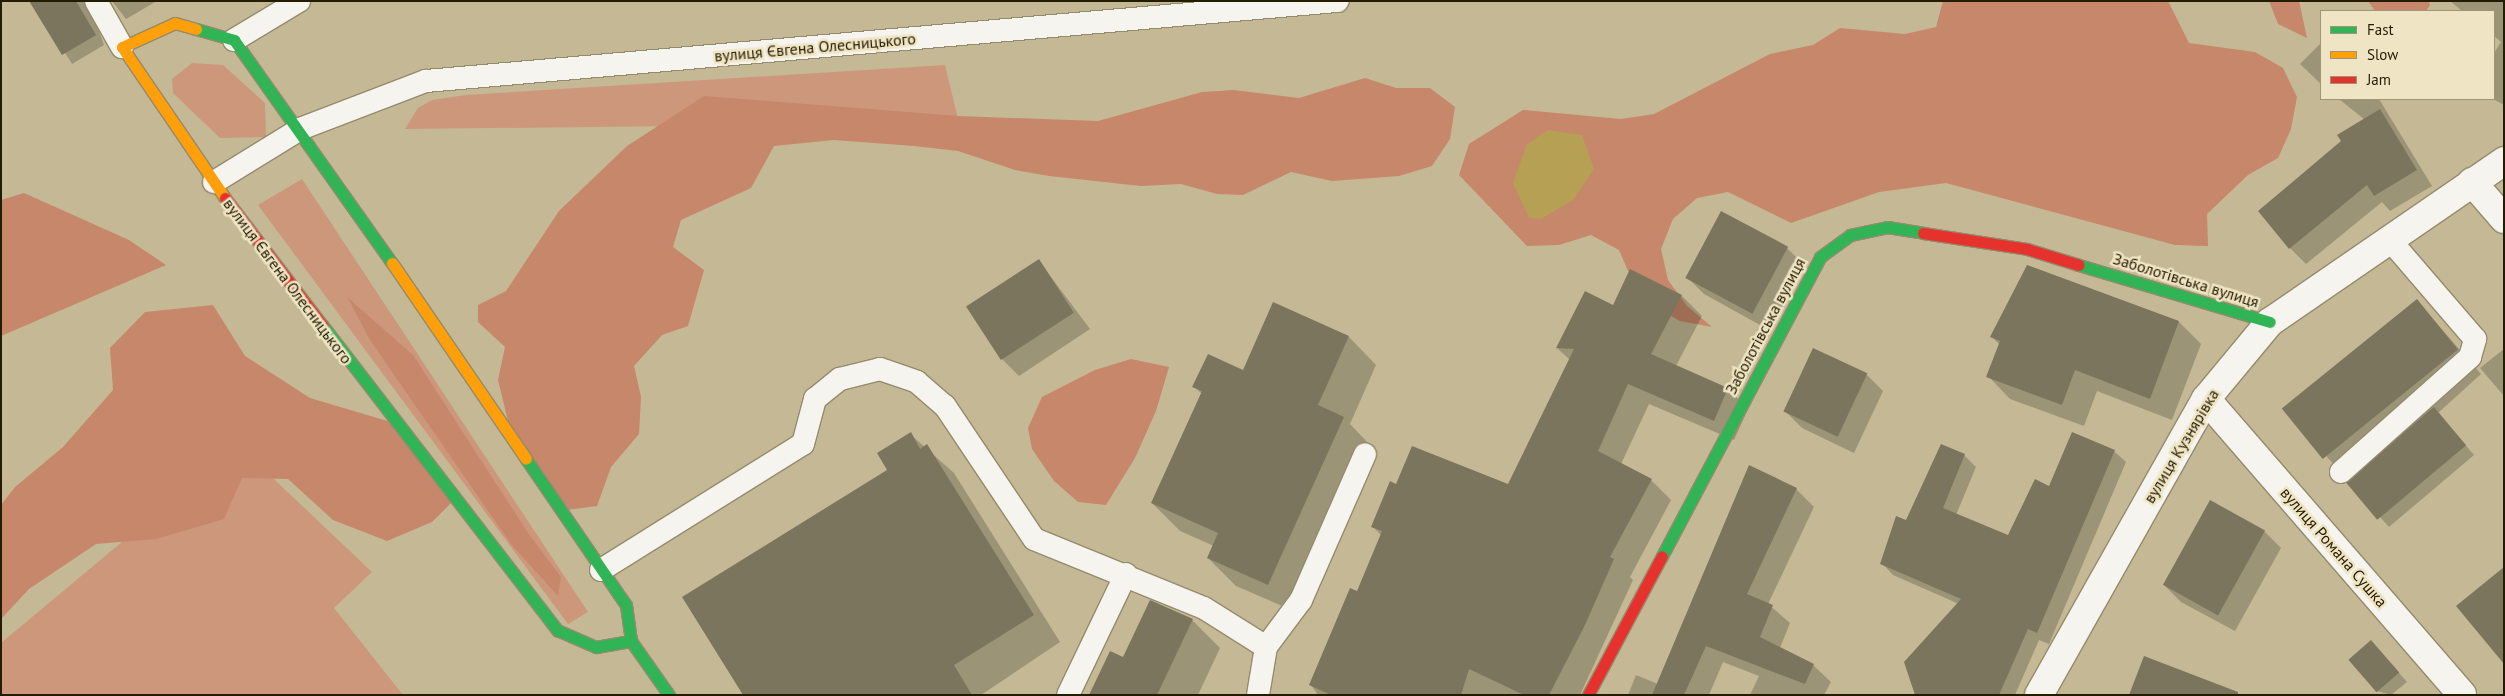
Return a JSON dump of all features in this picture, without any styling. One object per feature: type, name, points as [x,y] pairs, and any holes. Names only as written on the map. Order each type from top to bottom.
[{"type":"street","points":[[122,47],[175,23],[234,40],[300,129],[626,605],[631,642],[669,695]]},
{"type":"street","name":"вулиця Євгена Олесницького","points":[[122,47],[214,182],[557,630],[596,647],[631,642]]},
{"type":"street","name":"вулиця Кузнярівка","points":[[2039,695],[2206,399],[2270,322],[2504,161]]},
{"type":"street","points":[[2472,182],[2504,218]]},
{"type":"street","name":"Заболотівська вулиця","points":[[1588,695],[1820,257],[1850,235],[1887,227],[2027,249],[2270,322]]},
{"type":"street","name":"вулиця Романа Сушка","points":[[2206,399],[2462,695]]},
{"type":"lane","points":[[96,1],[122,47]]},
{"type":"lane","points":[[234,40],[299,1]]},
{"type":"lane","name":"вулиця Євгена Олесницького","points":[[214,182],[300,129],[426,81],[1337,1]]},
{"type":"lane","points":[[2342,472],[2470,357],[2475,339],[2388,239]]},
{"type":"lane","points":[[601,570],[802,444],[814,399],[840,379],[880,369],[917,382],[944,406],[1034,539],[1126,574],[1204,608],[1266,647]]},
{"type":"lane","points":[[1258,695],[1266,647],[1301,600],[1365,454]]},
{"type":"lane","points":[[1068,695],[1126,574]]},
{"type":"shaded area","points":[[1943,1],[2168,1],[2189,43],[2255,52],[2283,68],[2297,97],[2291,129],[2278,158],[2248,175],[2207,214],[2208,246],[2175,245],[1946,183],[1879,192],[1791,223],[1728,192],[1697,198],[1673,219],[1661,249],[1668,280],[1687,306],[1712,327],[1680,321],[1652,305],[1632,280],[1619,250],[1591,235],[1559,245],[1527,246],[1459,175],[1469,144],[1523,110],[1621,119],[1654,114],[1770,54],[1813,45],[1840,28],[1905,34],[1936,27]]},
{"type":"shaded area","points":[[2269,1],[2299,1],[2307,38],[2278,24]]},
{"type":"shaded area","points":[[2368,1],[2429,1],[2430,5],[2427,10],[2374,10]]},
{"type":"shaded area","points":[[192,63],[223,65],[265,103],[266,137],[220,138],[173,93],[172,79]]},
{"type":"shaded area","points":[[945,65],[959,123],[405,129],[418,108],[432,100],[466,95]]},
{"type":"shaded area","points":[[1365,78],[1396,88],[1430,88],[1455,107],[1450,139],[1432,166],[1399,176],[1332,181],[1291,172],[1243,195],[1217,194],[1181,184],[1141,186],[1049,176],[1015,170],[958,151],[914,146],[834,140],[774,146],[751,188],[681,220],[673,247],[704,270],[688,326],[662,335],[634,366],[641,397],[639,434],[611,467],[597,506],[566,510],[508,421],[498,380],[505,347],[478,322],[478,305],[506,291],[559,211],[627,146],[704,96],[958,116],[1098,121],[1202,92],[1234,90],[1299,98]]},
{"type":"shaded area","points":[[1548,130],[1582,135],[1594,169],[1573,200],[1541,219],[1529,218],[1513,183],[1527,144]]},
{"type":"shaded area","points":[[302,179],[588,612],[568,624],[258,205]]},
{"type":"shaded area","points":[[24,193],[129,240],[166,265],[1,336],[1,200]]},
{"type":"shaded area","points":[[348,298],[413,355],[528,533],[561,577],[558,596],[511,544],[370,340]]},
{"type":"shaded area","points":[[213,305],[245,356],[310,398],[394,423],[452,502],[432,522],[387,541],[333,520],[288,479],[242,478],[224,519],[156,539],[96,544],[29,589],[1,619],[1,505],[15,487],[63,447],[113,390],[110,348],[145,312]]},
{"type":"shaded area","points":[[1131,359],[1169,367],[1156,411],[1135,458],[1106,505],[1078,502],[1054,481],[1032,449],[1028,428],[1042,397],[1095,370]]},
{"type":"shaded area","points":[[238,445],[372,572],[334,608],[403,695],[1,695],[1,643]]},
{"type":"building","points":[[29,1],[76,1],[96,35],[62,55]]},
{"type":"building","points":[[2380,109],[2417,170],[2374,196],[2367,185],[2289,249],[2258,211],[2341,141],[2337,135]]},
{"type":"building","points":[[1721,211],[1788,247],[1752,314],[1685,278]]},
{"type":"building","points":[[1039,259],[1074,313],[1001,360],[966,306]]},
{"type":"building","points":[[2027,265],[2179,321],[2150,399],[2075,370],[2062,405],[1986,377],[2000,341],[1990,337]]},
{"type":"building","points":[[1630,269],[1682,295],[1651,354],[1728,388],[1714,421],[1628,384],[1598,451],[1652,479],[1610,557],[1614,559],[1585,625],[1549,695],[1524,695],[1469,669],[1461,695],[1331,695],[1309,685],[1350,588],[1357,591],[1382,531],[1371,527],[1390,481],[1396,484],[1412,446],[1508,484],[1574,349],[1556,348],[1585,291],[1613,305]]},
{"type":"building","points":[[2417,299],[2458,350],[2323,459],[2282,409]]},
{"type":"building","points":[[1273,302],[1349,336],[1318,405],[1344,417],[1268,585],[1207,558],[1218,533],[1151,503],[1202,391],[1192,387],[1208,354],[1243,370]]},
{"type":"building","points":[[1813,348],[1867,373],[1838,437],[1783,411]]},
{"type":"building","points":[[2434,407],[2466,445],[2377,520],[2345,482]]},
{"type":"building","points":[[911,432],[920,449],[927,444],[1034,615],[954,665],[972,695],[743,695],[682,597],[887,470],[877,453]]},
{"type":"building","points":[[2072,432],[2115,450],[2037,633],[2028,629],[1999,695],[1915,695],[1904,662],[1961,599],[1880,564],[1896,516],[1906,520],[1941,444],[1965,454],[1943,508],[2008,535],[2035,479],[2049,486]]},
{"type":"building","points":[[1749,465],[1797,488],[1747,594],[1773,605],[1760,637],[1814,664],[1805,684],[1706,646],[1684,695],[1652,695]]},
{"type":"building","points":[[2210,500],[2265,531],[2218,615],[2163,585]]},
{"type":"building","points":[[2504,567],[2504,664],[2456,606]]},
{"type":"building","points":[[1150,600],[1193,619],[1157,695],[1089,695],[1110,651],[1123,657]]},
{"type":"building","points":[[2371,640],[2399,672],[2377,692],[2348,660]]},
{"type":"building","points":[[2144,656],[2238,692],[2238,695],[2129,695]]},
{"type":"traffic: fast","points":[[196,29],[234,40],[392,263]]},
{"type":"traffic: fast","points":[[1662,556],[1820,257],[1850,235],[1887,227],[1923,233]]},
{"type":"traffic: fast","points":[[2079,265],[2270,322]]},
{"type":"traffic: fast","points":[[323,326],[557,630],[596,647],[631,641]]},
{"type":"traffic: fast","points":[[526,459],[626,605],[631,641],[669,695]]},
{"type":"traffic: slow","points":[[196,29],[175,23],[122,47],[225,198]]},
{"type":"traffic: slow","points":[[392,263],[526,459]]},
{"type":"traffic: jam","points":[[225,198],[323,326]]},
{"type":"traffic: jam","points":[[1923,233],[2027,249],[2079,265]]},
{"type":"traffic: jam","points":[[1588,695],[1662,556]]}]
